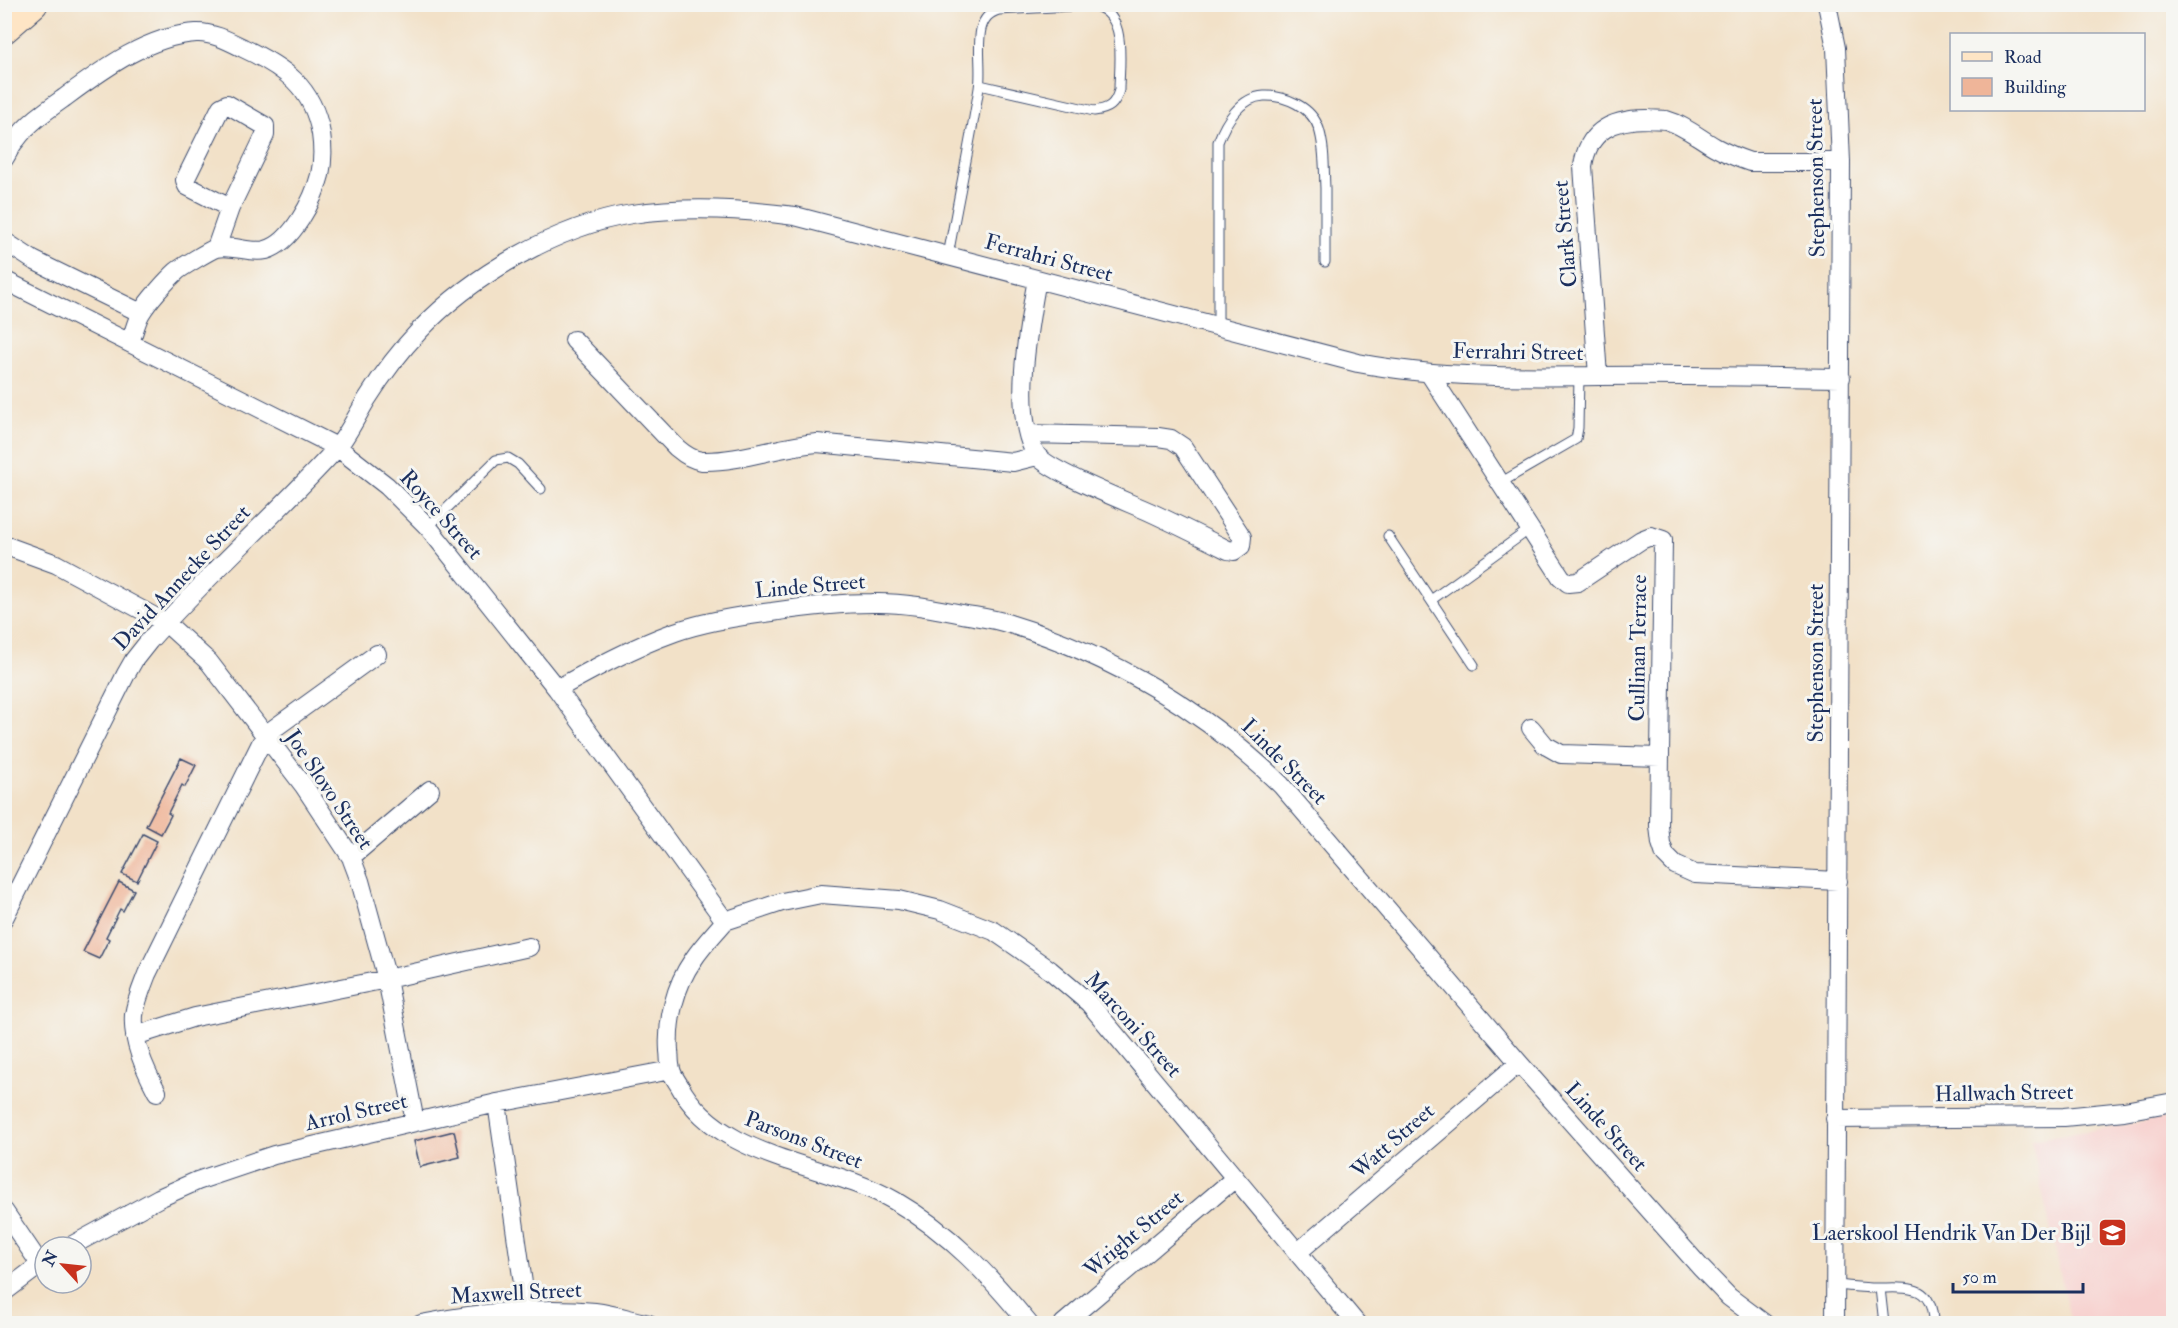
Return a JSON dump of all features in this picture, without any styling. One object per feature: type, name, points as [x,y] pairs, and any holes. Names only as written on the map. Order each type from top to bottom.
[{"type":"street","name":"Stephenson Street","points":[[1827,4],[1836,48],[1841,162],[1835,1323]]},
{"type":"street","points":[[4,30],[36,6]]},
{"type":"street","points":[[4,159],[15,140],[28,126],[102,70],[159,41],[180,35],[198,33],[232,42],[274,64],[302,87],[312,102],[318,119],[322,159],[320,176],[314,193],[299,221],[278,244],[265,250],[216,248],[177,271],[141,313],[130,342]]},
{"type":"street","points":[[216,248],[230,208],[265,135],[265,126],[227,104],[221,108],[185,180],[187,186],[230,208]]},
{"type":"street","name":"Clark Street","points":[[1598,376],[1583,166],[1584,154],[1603,129],[1613,123],[1630,119],[1665,120],[1687,129],[1737,158],[1750,162],[1841,162]]},
{"type":"street","name":"Ferrahri Street","points":[[338,447],[369,396],[395,360],[420,330],[456,298],[517,255],[592,224],[631,214],[673,210],[750,210],[795,216],[1358,363],[1393,369],[1458,376],[1840,378]]},
{"type":"street","points":[[4,241],[33,260],[141,313]]},
{"type":"street","points":[[1028,434],[1171,439],[1183,447],[1236,527],[1242,537],[1241,546],[1234,551],[1228,550],[1153,513],[1063,474],[1037,456],[1028,434],[1025,413],[1026,342],[1037,279]]},
{"type":"street","name":"Royce Street","points":[[4,280],[338,447],[387,486],[428,527],[557,689],[724,921]]},
{"type":"street","points":[[574,340],[677,448],[693,459],[701,461],[731,458],[792,445],[817,443],[1013,462],[1037,456]]},
{"type":"street","points":[[1429,373],[1530,529]]},
{"type":"street","name":"David Annecke Street","points":[[4,918],[134,660],[166,623],[338,447]]},
{"type":"street","name":"Cullinan Terrace","points":[[1530,529],[1561,577],[1568,583],[1578,582],[1641,540],[1651,536],[1663,540],[1660,843],[1665,855],[1684,870],[1706,876],[1838,881]]},
{"type":"street","name":"Joe Slovo Street","points":[[4,545],[56,564],[166,623],[209,662],[304,786],[351,857],[360,882],[387,979],[415,1122]]},
{"type":"street","name":"Linde Street","points":[[557,689],[621,653],[676,632],[723,619],[794,608],[873,603],[910,605],[1009,623],[1068,645],[1122,670],[1178,701],[1216,727],[1281,785],[1519,1063],[1701,1268],[1730,1298],[1766,1323]]},
{"type":"street","points":[[157,1092],[145,1069],[135,1036],[134,1016],[147,974],[265,735],[377,654]]},
{"type":"street","points":[[1531,728],[1545,745],[1561,754],[1660,757]]},
{"type":"street","points":[[351,857],[430,790]]},
{"type":"street","name":"Marconi Street","points":[[724,921],[782,902],[821,894],[899,900],[940,910],[994,931],[1050,970],[1089,1004],[1357,1323]]},
{"type":"street","name":"Parsons Street","points":[[724,921],[692,960],[679,987],[671,1014],[669,1040],[671,1070],[687,1100],[708,1121],[729,1136],[768,1153],[818,1169],[882,1195],[923,1218],[958,1246],[988,1275],[1029,1323]]},
{"type":"street","points":[[135,1036],[195,1017],[387,979],[529,947]]},
{"type":"street","name":"Watt Street","points":[[1297,1253],[1519,1063]]},
{"type":"street","name":"Arrol Street","points":[[90,1235],[130,1212],[197,1181],[274,1155],[497,1103],[671,1070]]},
{"type":"street","name":"Hallwach Street","points":[[1835,1119],[2064,1117],[2124,1111],[2174,1102]]},
{"type":"street","points":[[497,1103],[527,1311]]},
{"type":"street","name":"Wright Street","points":[[1063,1323],[1234,1179]]},
{"type":"street","points":[[4,1211],[33,1250]]},
{"type":"street","points":[[4,1292],[33,1270]]},
{"type":"street","name":"Maxwell Street","points":[[421,1323],[466,1316],[564,1310],[597,1312],[649,1323]]},
{"type":"lane","points":[[948,256],[980,85],[981,29],[990,13],[999,10],[1090,4],[1105,10],[1117,26],[1119,90],[1116,100],[1106,110],[1094,111],[980,85]]},
{"type":"lane","points":[[1218,326],[1218,142],[1232,114],[1244,103],[1260,96],[1275,96],[1292,101],[1306,111],[1319,127],[1324,154],[1325,262]]},
{"type":"lane","points":[[1500,483],[1576,439],[1579,376]]},
{"type":"lane","points":[[428,527],[496,460],[508,458],[519,464],[541,489]]},
{"type":"lane","points":[[1431,600],[1530,529]]},
{"type":"lane","points":[[1388,536],[1474,665]]},
{"type":"lane","points":[[1835,1285],[1904,1287],[1918,1290],[1928,1298],[1933,1323]]},
{"type":"lane","points":[[1880,1288],[1884,1323]]},
{"type":"shaded area","name":"Laerskool Hendrik Van Der Bijl","points":[[2173,1117],[2173,1323],[2071,1323],[2031,1140]]},
{"type":"building","points":[[181,758],[196,765],[185,787],[182,785],[168,813],[171,815],[161,834],[146,826]]},
{"type":"building","points":[[143,834],[157,841],[137,881],[122,874]]},
{"type":"building","points":[[119,882],[134,890],[123,911],[120,909],[106,937],[109,939],[99,959],[83,952]]},
{"type":"building","points":[[454,1131],[460,1157],[420,1167],[414,1141]]},
{"type":"place","name":"Laerskool Hendrik Van Der Bijl","points":[[2112,1232]]}]
